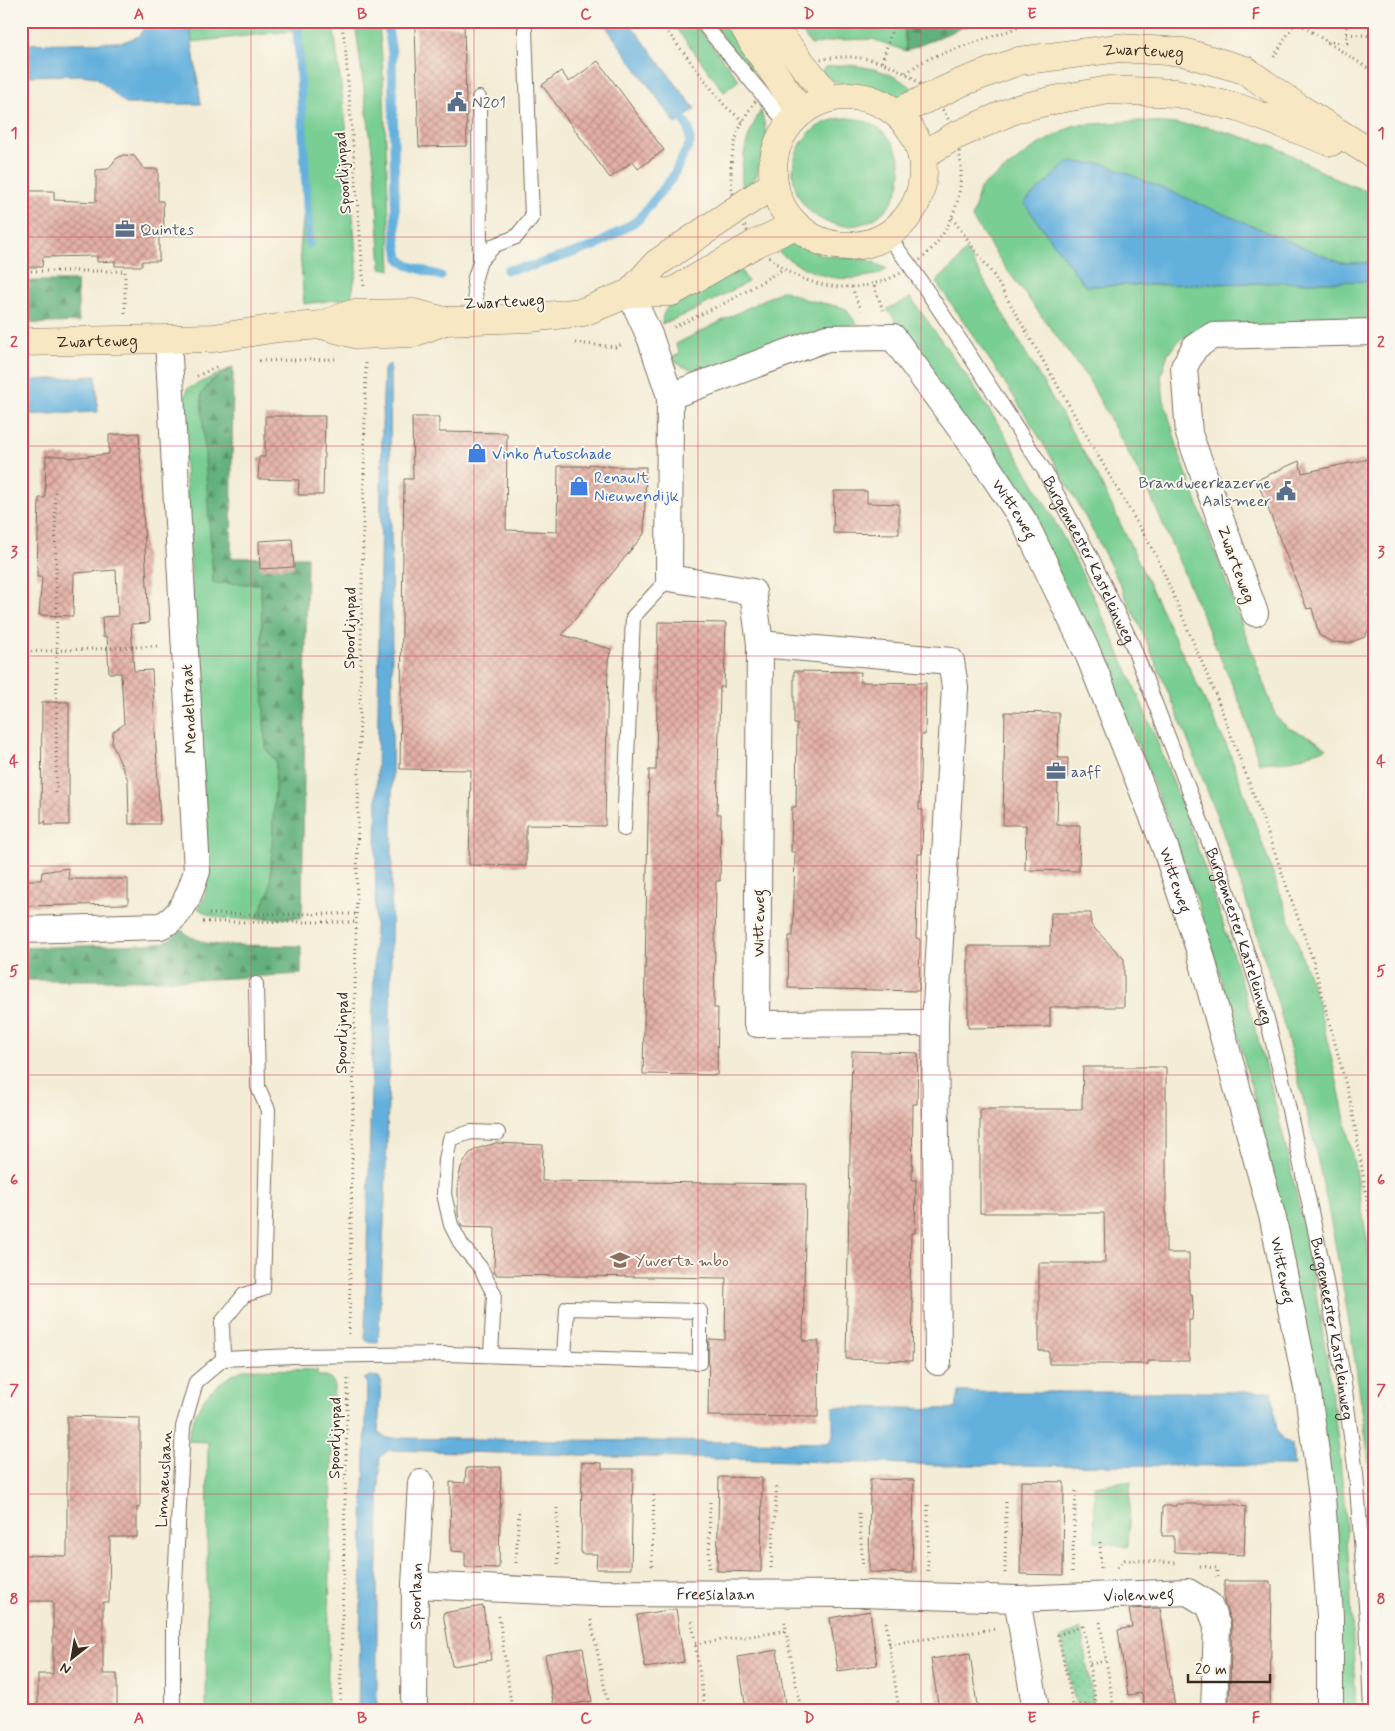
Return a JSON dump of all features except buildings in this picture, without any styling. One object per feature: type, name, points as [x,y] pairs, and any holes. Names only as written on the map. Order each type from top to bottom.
[{"type":"main road","points":[[741,21],[794,119]]},
{"type":"main road","points":[[770,21],[829,98]]},
{"type":"main road","name":"Zwarteweg","points":[[896,113],[932,95],[1019,61],[1119,48],[1183,52],[1245,70],[1296,106],[1374,155]]},
{"type":"main road","points":[[923,155],[955,136],[1016,109],[1109,90],[1176,93],[1239,108],[1374,159]]},
{"type":"main road","points":[[852,95],[875,99],[896,113],[913,130],[923,155],[923,188],[915,208],[901,226],[888,236],[861,246],[837,246],[815,239],[795,225],[781,206],[774,184],[773,158],[782,134],[794,119],[812,104],[829,98],[852,95]]},
{"type":"main road","name":"Zwarteweg","points":[[630,294],[657,263],[774,184]]},
{"type":"main road","name":"Zwarteweg","points":[[21,342],[214,338],[278,328],[322,325],[352,314],[414,313],[445,321],[478,321],[583,312],[630,294],[672,292],[755,244],[795,225]]},
{"type":"main road","name":"Zwarteweg","points":[[322,325],[358,335],[414,333],[445,321]]},
{"type":"street","points":[[630,294],[650,337],[670,396],[668,578]]},
{"type":"street","name":"Zwarteweg","points":[[1255,613],[1189,434],[1184,367],[1195,347],[1212,336],[1374,332]]},
{"type":"street","name":"Witteweg","points":[[670,396],[827,338],[893,336],[977,451],[1025,523],[1089,656],[1165,847],[1200,952],[1273,1219],[1308,1393],[1322,1497],[1330,1616],[1330,1710]]},
{"type":"street","name":"Mendelstraat","points":[[168,339],[197,871],[188,898],[173,918]]},
{"type":"street","name":"Witteweg","points":[[668,578],[753,592],[760,644],[757,1024],[935,1023]]},
{"type":"street","points":[[760,644],[950,661],[955,687],[935,1023],[938,1362]]},
{"type":"street","points":[[21,930],[160,926],[173,918]]},
{"type":"street","name":"Spoorlaan","points":[[414,1710],[415,1585],[421,1483]]},
{"type":"street","name":"Freesialaan","points":[[415,1585],[586,1592],[874,1594],[1011,1599]]},
{"type":"street","name":"Violenweg","points":[[1011,1599],[1188,1592],[1209,1605],[1217,1625],[1214,1710]]},
{"type":"street","points":[[1011,1599],[1022,1625],[1036,1710]]},
{"type":"lane","points":[[701,21],[794,119]]},
{"type":"lane","points":[[480,260],[494,245],[516,237],[532,217],[525,30]]},
{"type":"lane","points":[[478,321],[474,281],[480,260],[480,98]]},
{"type":"lane","name":"Burgemeester Kasteleinweg","points":[[888,236],[967,350],[1044,470],[1092,559],[1132,644],[1223,878],[1261,994],[1284,1087],[1325,1276],[1343,1376],[1356,1474],[1367,1619],[1370,1710]]},
{"type":"lane","points":[[624,829],[633,617],[668,578]]},
{"type":"lane","points":[[256,984],[258,1087],[268,1110],[263,1289],[244,1295],[222,1322],[223,1359],[447,1354],[491,1355],[564,1358],[700,1362],[700,1310],[567,1308],[564,1358]]},
{"type":"lane","points":[[491,1355],[494,1294],[480,1267],[462,1246],[451,1225],[444,1194],[446,1160],[450,1139],[471,1132],[498,1133]]},
{"type":"lane","name":"Linnaeuslaan","points":[[173,1710],[173,1623],[183,1427],[196,1382],[223,1359]]},
{"type":"path","name":"Spoorlijnpad","points":[[341,21],[345,43],[365,300],[364,314]]},
{"type":"path","points":[[659,21],[725,106],[742,121]]},
{"type":"path","points":[[882,62],[895,21]]},
{"type":"path","points":[[1271,62],[1295,21],[1374,72]]},
{"type":"path","points":[[1326,42],[1347,43],[1346,21]]},
{"type":"path","points":[[1346,34],[1374,36]]},
{"type":"path","points":[[650,337],[733,299],[783,269],[818,284],[852,287],[874,286],[911,267],[935,245],[952,218],[960,189],[961,162],[955,136],[946,114],[932,95],[906,73]]},
{"type":"path","points":[[725,200],[733,194]]},
{"type":"path","points":[[952,218],[994,276],[1157,557],[1215,693],[1313,960],[1352,1108],[1374,1241]]},
{"type":"path","points":[[21,271],[125,271],[123,341]]},
{"type":"path","name":"Spoorlijnpad","points":[[340,1710],[365,358]]},
{"type":"path","points":[[56,492],[56,793]]},
{"type":"path","points":[[21,652],[184,645]]},
{"type":"path","points":[[173,918],[356,914]]},
{"type":"path","points":[[173,918],[355,922]]},
{"type":"path","points":[[776,1484],[776,1593],[786,1630],[801,1710]]},
{"type":"path","points":[[1076,1489],[1083,1596],[1106,1661],[1114,1710]]},
{"type":"path","points":[[651,1593],[654,1491]]},
{"type":"path","points":[[705,1710],[695,1644],[698,1593],[710,1498]]},
{"type":"path","points":[[1006,1499],[1011,1599]]},
{"type":"path","points":[[927,1596],[928,1504]]},
{"type":"path","points":[[512,1710],[504,1589],[520,1508]]},
{"type":"path","points":[[557,1508],[558,1591]]},
{"type":"path","points":[[859,1513],[874,1594],[889,1644],[899,1710]]},
{"type":"path","points":[[586,1592],[609,1710]]},
{"type":"path","points":[[889,1644],[1022,1625]]},
{"type":"path","points":[[1083,1626],[1090,1664],[1096,1705],[1073,1706],[1058,1636],[1083,1626]]},
{"type":"path","points":[[695,1644],[786,1630]]},
{"type":"path","points":[[1090,1664],[1106,1661]]},
{"type":"green space","points":[[189,21],[333,21],[346,125],[357,269],[351,298],[304,304],[300,251],[308,166],[293,31],[192,42]]},
{"type":"green space","points":[[355,21],[378,21],[379,24],[383,70],[391,270],[381,268],[375,173]]},
{"type":"green space","points":[[671,21],[692,21],[739,80],[724,92]]},
{"type":"green space","points":[[710,21],[731,21],[758,64],[750,70]]},
{"type":"green space","points":[[794,21],[904,21],[906,51],[872,39],[838,40],[811,45]]},
{"type":"green space","points":[[904,21],[978,21],[906,51]]},
{"type":"green space","points":[[845,65],[866,67],[884,72],[901,80],[918,93],[895,99],[867,87],[846,86],[831,80],[821,71],[825,67]]},
{"type":"green space","points":[[761,110],[767,136],[756,177],[745,190],[742,188],[743,157],[748,138]]},
{"type":"green space","points":[[847,118],[868,122],[885,134],[897,151],[901,172],[897,193],[885,210],[868,222],[847,226],[826,222],[809,210],[797,193],[793,172],[797,151],[809,134],[826,122]]},
{"type":"green space","points":[[1142,121],[1208,127],[1274,146],[1340,181],[1374,194],[1374,263],[1341,263],[1068,162],[1024,203],[1085,286],[1374,281],[1374,319],[1202,333],[1182,338],[1168,353],[1161,376],[1164,400],[1180,456],[1276,717],[1288,728],[1310,737],[1327,748],[1289,761],[1259,763],[1243,710],[1149,492],[1089,380],[1005,267],[972,218],[980,188],[1036,146],[1075,125]]},
{"type":"green space","points":[[794,244],[823,255],[869,260],[887,269],[876,275],[855,278],[830,277],[806,269],[772,247]]},
{"type":"green space","points":[[966,250],[1098,477],[1229,751],[1319,1006],[1355,1169],[1374,1280],[1374,1514],[1359,1386],[1320,1171],[1286,1034],[1246,899],[1223,832],[1173,705],[1134,613],[1104,553],[1054,461],[997,370],[936,282],[956,263]]},
{"type":"green space","points":[[738,265],[748,282],[689,313],[662,324],[663,315],[670,302]]},
{"type":"green space","points":[[21,281],[77,281],[79,322],[21,324]]},
{"type":"green space","points":[[783,290],[804,299],[845,308],[857,324],[855,331],[701,371],[692,370],[678,364],[672,357],[680,354],[676,344]]},
{"type":"green space","points":[[911,298],[964,372],[1001,429],[1066,542],[1090,590],[1135,688],[1175,788],[1194,838],[1247,999],[1290,1164],[1307,1247],[1335,1415],[1350,1578],[1356,1710],[1341,1710],[1279,1205],[1262,1127],[1233,1018],[1198,903],[1171,828],[1103,659],[914,348],[888,310]]},
{"type":"green space","points":[[233,367],[210,382],[213,583],[261,584],[266,749],[276,761],[270,889],[257,919],[218,917],[198,908],[205,897],[208,861],[182,413],[187,389]]},
{"type":"green space","points":[[233,367],[231,558],[307,557],[302,918],[257,919],[270,889],[276,761],[266,749],[261,584],[213,583],[201,394],[210,383]]},
{"type":"green space","points":[[182,930],[189,936],[205,943],[301,946],[301,974],[197,980],[21,980],[21,948],[165,942]]},
{"type":"green space","points":[[245,1369],[317,1370],[317,1376],[327,1376],[334,1383],[327,1710],[206,1710],[208,1442],[188,1441],[190,1428],[199,1406],[213,1388]]},
{"type":"green space","points":[[1131,1481],[1128,1547],[1095,1541],[1094,1486]]},
{"type":"green space","points":[[1081,1628],[1093,1702],[1075,1703],[1061,1638]]},
{"type":"water","points":[[148,21],[189,21],[201,104],[126,104],[96,77],[81,75],[21,76],[21,44],[123,42],[139,36]]},
{"type":"water","points":[[602,21],[628,21],[695,109],[676,124]]},
{"type":"water","points":[[1068,162],[1105,164],[1341,263],[1374,263],[1374,281],[1085,286],[1024,203]]},
{"type":"water","points":[[390,364],[391,976],[384,1221],[378,1343],[369,1342],[365,1339],[365,1331],[375,926],[382,426],[384,369]]},
{"type":"water","points":[[96,376],[98,412],[21,415],[21,381]]},
{"type":"water","points":[[370,1376],[379,1377],[381,1381],[378,1433],[386,1438],[828,1443],[833,1436],[833,1407],[956,1409],[959,1392],[1272,1392],[1277,1431],[1283,1440],[1292,1444],[1294,1466],[942,1465],[389,1450],[380,1457],[377,1710],[358,1710],[367,1381],[364,1379]]},
{"type":"waterway","points":[[297,21],[309,244]]},
{"type":"waterway","points":[[387,21],[392,53],[396,240],[399,258],[407,265],[441,276]]},
{"type":"waterway","points":[[507,270],[532,266],[595,246],[638,220],[672,178],[690,143],[689,129],[676,109]]},
{"type":"place","name":"N201","points":[[457,102]]},
{"type":"place","name":"Quintes","points":[[125,229]]},
{"type":"place","name":"Vinko Autoschade","points":[[477,453]]},
{"type":"place","name":"Renault Nieuwendijk","points":[[579,486]]},
{"type":"place","name":"Brandweerkazerne Aalsmeer","points":[[1286,491]]},
{"type":"place","name":"aaff","points":[[1056,771]]},
{"type":"place","name":"Yuverta mbo","points":[[620,1260]]}]
